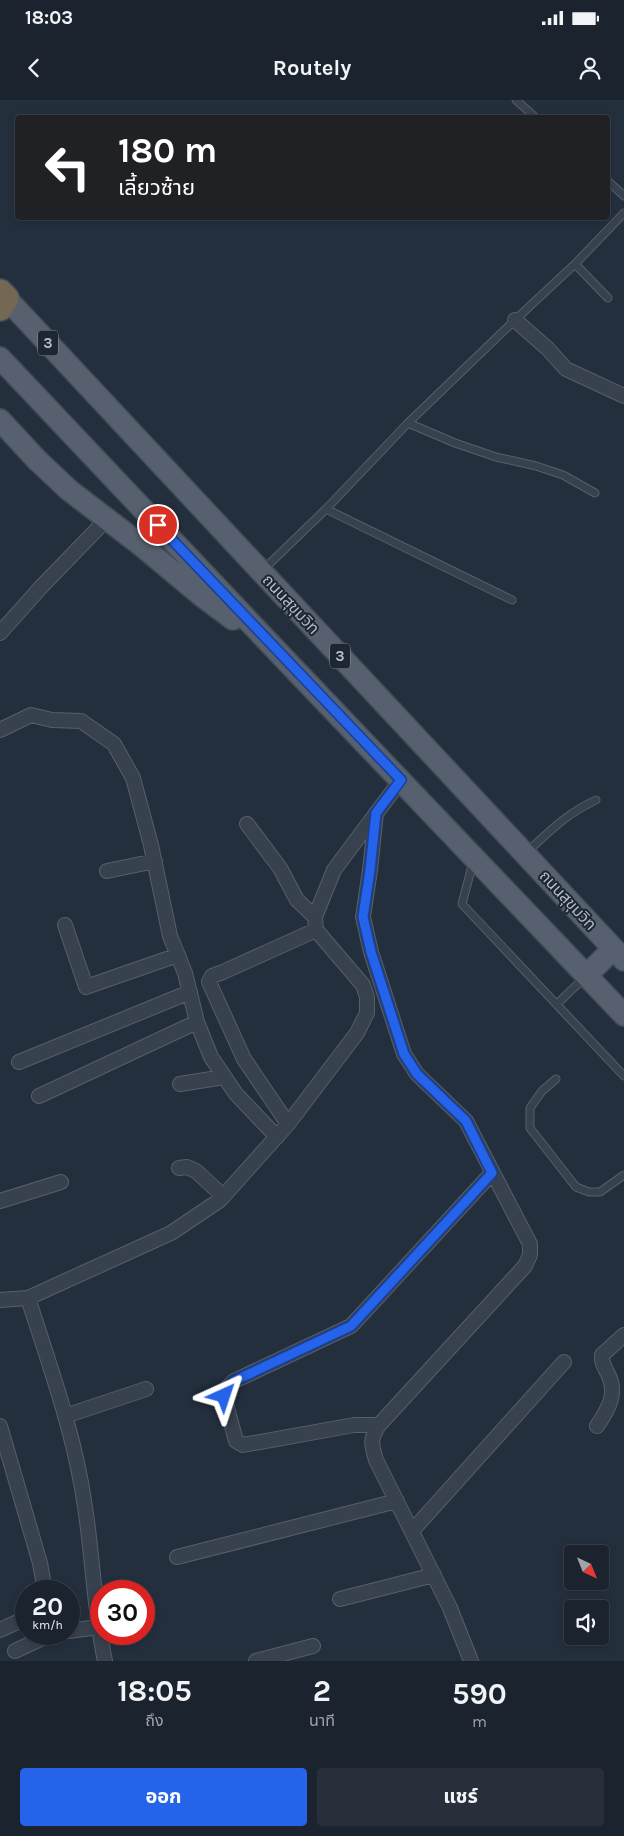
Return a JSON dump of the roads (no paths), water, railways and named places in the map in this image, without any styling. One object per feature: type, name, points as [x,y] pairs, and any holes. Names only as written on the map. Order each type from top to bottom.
[{"type":"main road","name":"ถนนสุขุมวิท","points":[[2,299],[619,954]]},
{"type":"main road","points":[[0,358],[624,1015]]},
{"type":"main road","points":[[0,420],[37,460],[69,490],[202,596],[276,650]]},
{"type":"main road","points":[[587,975],[619,954]]},
{"type":"street","points":[[515,320],[548,349],[566,369],[624,396]]},
{"type":"street","points":[[0,633],[42,586],[107,519]]},
{"type":"street","points":[[0,730],[31,715],[52,720],[81,721],[114,744],[133,778],[155,861],[170,936],[185,973],[197,1022],[211,1057],[236,1094],[277,1137]]},
{"type":"street","points":[[288,1124],[244,1059],[210,982],[212,976],[315,923],[334,870],[401,780]]},
{"type":"street","points":[[376,813],[363,917],[371,952],[404,1054],[417,1074],[466,1121],[530,1244],[530,1255],[516,1278],[379,1425],[372,1436],[372,1446],[376,1460],[450,1608],[471,1661]]},
{"type":"street","points":[[0,1300],[28,1298],[171,1233],[220,1200],[288,1124],[357,1032],[367,1013],[367,997],[363,985],[297,900],[280,868],[247,824]]},
{"type":"street","points":[[107,871],[155,861]]},
{"type":"street","points":[[65,924],[86,988],[178,955]]},
{"type":"street","points":[[19,1062],[190,992]]},
{"type":"street","points":[[39,1096],[197,1022]]},
{"type":"street","points":[[180,1084],[224,1077]]},
{"type":"street","points":[[179,1168],[187,1167],[196,1171],[224,1196]]},
{"type":"street","points":[[379,1425],[354,1425],[243,1446],[236,1441],[224,1396],[226,1389],[234,1381],[351,1326],[492,1173]]},
{"type":"street","points":[[0,1201],[62,1182]]},
{"type":"street","points":[[28,1298],[74,1448],[86,1507],[93,1580]]},
{"type":"street","points":[[597,1426],[608,1410],[612,1396],[612,1381],[601,1360],[602,1355],[624,1334]]},
{"type":"street","points":[[412,1531],[564,1362]]},
{"type":"street","points":[[65,1416],[146,1389]]},
{"type":"street","points":[[0,1426],[40,1563],[43,1580]]},
{"type":"street","points":[[177,1558],[397,1501]]},
{"type":"street","points":[[340,1599],[434,1575]]},
{"type":"street","points":[[0,1630],[15,1623]]},
{"type":"street","points":[[15,1651],[28,1645]]},
{"type":"street","points":[[102,1645],[105,1661]]},
{"type":"street","points":[[256,1661],[313,1646]]},
{"type":"lane","points":[[516,100],[533,115]]},
{"type":"lane","points":[[610,183],[624,196]]},
{"type":"lane","points":[[261,572],[326,509],[408,424],[575,264],[624,213]]},
{"type":"lane","points":[[575,264],[608,298]]},
{"type":"lane","points":[[408,424],[496,457],[563,475],[595,493]]},
{"type":"lane","points":[[326,509],[512,600]]},
{"type":"lane","points":[[525,855],[564,818],[596,800]]},
{"type":"lane","points":[[474,857],[462,904],[624,1076]]},
{"type":"lane","points":[[557,1004],[587,975]]},
{"type":"lane","points":[[556,1079],[542,1091],[530,1108],[530,1128],[576,1187],[589,1192],[600,1192],[624,1176]]}]
